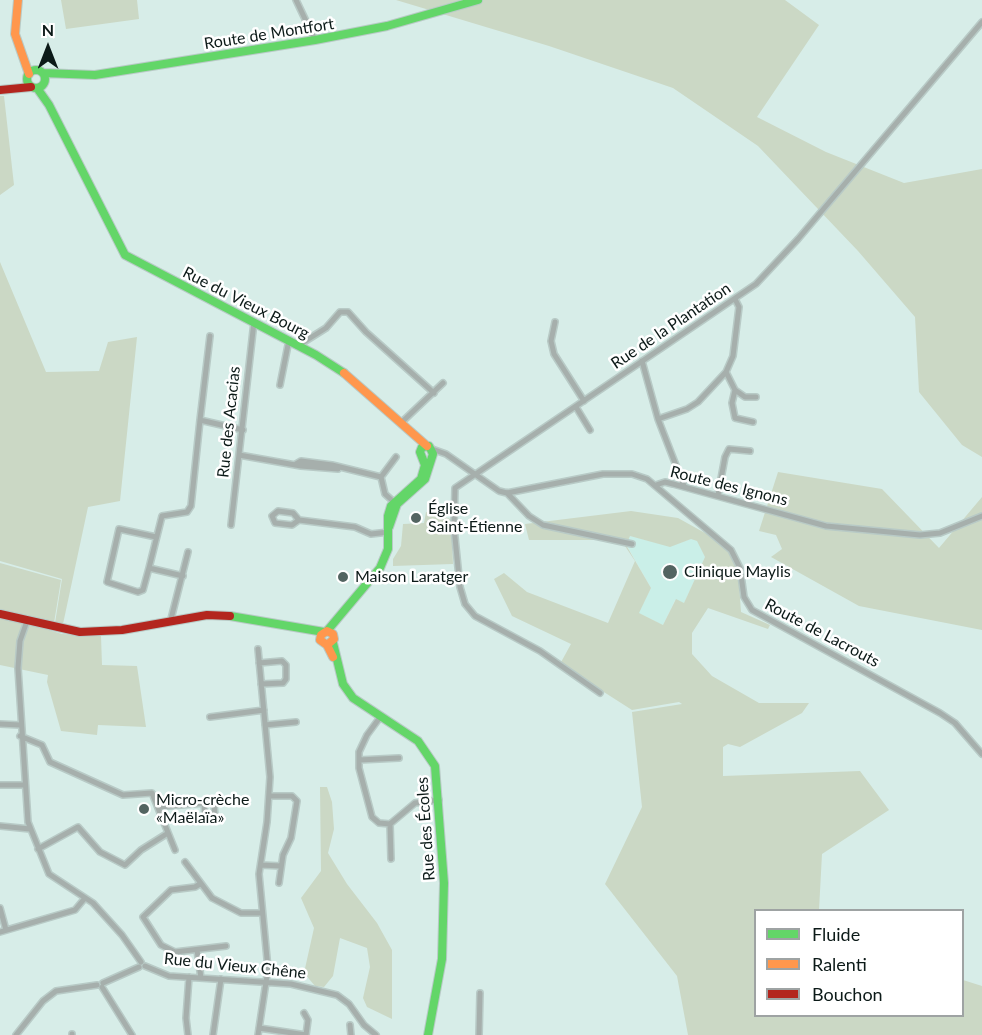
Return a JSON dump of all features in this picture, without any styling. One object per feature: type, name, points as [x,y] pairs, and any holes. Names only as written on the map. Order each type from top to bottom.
[{"type":"street","name":"Rue du Vieux Bourg","points":[[18,0],[15,34],[24,58],[125,255],[146,268],[299,345],[356,381],[415,432],[428,453]]},
{"type":"street","points":[[297,0],[315,40]]},
{"type":"street","name":"Route de Montfort","points":[[0,90],[36,79],[95,75],[315,40],[387,26],[478,0]]},
{"type":"street","name":"Rue de la Plantation","points":[[600,693],[540,651],[475,616],[465,604],[460,587],[453,496],[455,488],[735,299],[775,265],[982,22]]},
{"type":"street","points":[[658,419],[687,409],[698,402],[726,372],[733,356],[739,306],[735,299]]},
{"type":"street","points":[[299,345],[326,328],[340,312],[348,312],[366,332],[434,393]]},
{"type":"street","name":"Rue des Acacias","points":[[231,525],[254,322]]},
{"type":"street","points":[[555,322],[551,341],[554,354],[584,401]]},
{"type":"street","points":[[156,537],[119,529],[107,582],[138,592],[143,590],[164,514],[182,514],[189,510],[210,336]]},
{"type":"street","points":[[280,385],[289,340]]},
{"type":"street","points":[[642,361],[658,419],[684,486]]},
{"type":"street","points":[[726,372],[735,390],[746,397],[756,397]]},
{"type":"street","points":[[403,421],[443,383]]},
{"type":"street","points":[[735,390],[732,403],[735,418],[753,422]]},
{"type":"street","points":[[576,407],[590,430]]},
{"type":"street","points":[[200,420],[243,430]]},
{"type":"street","points":[[718,495],[724,457],[729,449],[750,451]]},
{"type":"street","points":[[0,614],[80,632],[122,630],[171,619],[230,616],[303,628],[327,637],[345,607],[380,567],[387,549],[395,503],[423,482],[428,453],[441,453],[499,491],[507,493],[529,516],[543,525],[632,544]]},
{"type":"street","points":[[239,455],[296,464],[301,461],[381,477]]},
{"type":"street","points":[[381,477],[396,457]]},
{"type":"street","name":"Route des Ignons","points":[[507,493],[579,477],[620,473],[640,476],[656,485],[665,482],[684,486],[826,525],[920,535],[940,533],[982,516]]},
{"type":"street","points":[[381,477],[386,494],[395,503]]},
{"type":"street","name":"Route de Lacrouts","points":[[656,485],[731,550],[740,568],[744,597],[752,610],[940,712],[955,723],[982,754]]},
{"type":"street","points":[[299,520],[292,525],[275,523],[272,516],[278,510],[293,513],[299,520],[355,527],[371,534],[389,530]]},
{"type":"street","points":[[171,619],[188,552]]},
{"type":"street","points":[[149,568],[183,576]]},
{"type":"street","points":[[16,1035],[44,1000],[56,990],[101,985],[142,965],[122,935],[85,898],[49,874],[30,829],[26,813],[20,736],[18,655],[27,621]]},
{"type":"street","name":"Rue des Écoles","points":[[327,637],[343,684],[353,698],[418,741],[427,751],[435,766],[444,883],[442,959],[430,1013],[428,1035]]},
{"type":"street","points":[[258,649],[270,796],[259,874],[268,969],[258,1035]]},
{"type":"street","points":[[259,663],[282,661],[286,665],[284,683],[261,684]]},
{"type":"street","points":[[210,717],[238,711],[264,710]]},
{"type":"street","points":[[381,716],[367,735],[359,752],[372,817],[379,823],[390,824],[415,803],[439,800]]},
{"type":"street","points":[[266,725],[296,722]]},
{"type":"street","points":[[0,724],[20,726]]},
{"type":"street","points":[[20,736],[42,745],[50,762],[123,795],[152,793],[175,850]]},
{"type":"street","points":[[359,760],[399,758]]},
{"type":"street","points":[[0,785],[24,785]]},
{"type":"street","points":[[270,796],[292,796],[297,801],[291,838],[280,866],[282,875],[279,883]]},
{"type":"street","points":[[158,807],[204,803]]},
{"type":"street","points":[[390,824],[392,859]]},
{"type":"street","points":[[0,826],[30,829]]},
{"type":"street","points":[[38,849],[78,827],[100,852],[125,865],[141,850],[168,833]]},
{"type":"street","points":[[185,862],[208,895],[241,913],[262,913]]},
{"type":"street","points":[[261,865],[280,866]]},
{"type":"street","points":[[200,884],[195,887],[171,890],[143,917],[161,945],[175,952],[226,946]]},
{"type":"street","points":[[0,908],[3,931],[75,910],[85,898]]},
{"type":"street","points":[[197,950],[201,978]]},
{"type":"street","name":"Rue du Vieux Chêne","points":[[142,965],[161,974],[291,984],[337,994],[354,1009],[364,1025],[376,1035]]},
{"type":"street","points":[[188,1035],[186,1018],[189,977]]},
{"type":"street","points":[[213,1035],[221,980]]},
{"type":"street","points":[[101,985],[132,1035]]},
{"type":"street","points":[[479,1035],[480,993]]},
{"type":"street","points":[[259,1028],[306,1035],[308,1020],[304,1013]]},
{"type":"street","points":[[351,1025],[351,1035]]},
{"type":"shaded area","name":"Clinique Maylis","points":[[630,536],[670,546],[691,539],[698,541],[705,557],[684,603],[675,600],[663,625],[638,613],[651,588],[626,544]]},
{"type":"green space","points":[[61,0],[137,0],[139,19],[66,29]]},
{"type":"green space","points":[[396,0],[785,0],[819,25],[757,117],[826,152],[904,183],[982,169],[982,457],[962,445],[919,392],[915,317],[858,251],[758,146],[673,88],[549,46]]},
{"type":"green space","points":[[0,96],[4,96],[14,185],[0,195]]},
{"type":"green space","points":[[0,262],[46,372],[99,371],[108,342],[137,337],[120,501],[88,507],[63,624],[55,623],[62,579],[0,561]]},
{"type":"green space","points":[[778,472],[882,489],[939,548],[982,497],[982,630],[859,606],[771,557],[782,549],[776,535],[759,531]]},
{"type":"green space","points":[[631,511],[678,518],[714,538],[730,550],[738,569],[741,612],[770,625],[768,629],[708,608],[692,633],[692,654],[712,676],[759,703],[809,703],[802,713],[740,747],[728,744],[723,747],[723,776],[860,771],[889,810],[822,854],[819,909],[754,909],[754,1017],[964,1017],[964,980],[982,986],[982,1035],[688,1035],[677,976],[605,884],[642,807],[632,712],[682,704],[679,702],[632,710],[560,664],[571,644],[512,616],[494,579],[504,573],[527,592],[608,623],[635,561],[621,540],[529,540],[525,524]],"holes":[[[630,536],[670,547],[691,539],[697,541],[705,557],[684,603],[676,599],[663,625],[639,613],[651,588],[626,545]]]},
{"type":"green space","points":[[426,512],[451,519],[453,564],[393,566],[393,559],[401,546],[403,524],[424,523]]},
{"type":"green space","points":[[0,563],[61,580],[54,623],[0,609]]},
{"type":"green space","points":[[0,615],[62,634],[101,636],[102,665],[137,666],[146,727],[98,725],[97,735],[61,731],[47,682],[48,675],[0,665]]},
{"type":"green space","points":[[320,787],[327,787],[332,802],[334,829],[328,853],[347,884],[377,923],[392,950],[392,1019],[367,1007],[363,998],[370,967],[367,948],[340,938],[333,976],[324,987],[315,986],[304,973],[314,928],[301,898],[321,871]]},
{"type":"traffic: fast","points":[[43,73],[95,75],[315,40],[387,26],[478,0]]},
{"type":"traffic: fast","points":[[36,70],[42,73],[45,79],[42,85],[36,88],[30,85],[27,79],[30,73],[36,70]]},
{"type":"traffic: fast","points":[[37,88],[49,105],[125,255],[316,355],[344,373]]},
{"type":"traffic: fast","points":[[327,631],[380,568],[388,549],[388,516],[391,506],[421,479],[425,465],[420,452],[422,447],[429,446],[433,454],[425,479],[397,504],[389,527]]},
{"type":"traffic: fast","points":[[230,616],[324,632]]},
{"type":"traffic: fast","points":[[333,643],[343,684],[353,698],[418,741],[435,766],[444,883],[442,959],[428,1035]]},
{"type":"traffic: slow","points":[[18,0],[15,34],[29,74]]},
{"type":"traffic: slow","points":[[344,373],[427,446]]},
{"type":"traffic: slow","points":[[327,645],[334,639],[333,634],[327,631],[321,635],[320,640],[327,645],[333,657]]},
{"type":"traffic: jam","points":[[0,90],[31,87]]},
{"type":"traffic: jam","points":[[0,614],[80,632],[122,630],[207,615],[230,616]]},
{"type":"place","name":"Église Saint-Étienne","points":[[416,518]]},
{"type":"place","name":"Clinique Maylis","points":[[670,572]]},
{"type":"place","name":"Maison Laratger","points":[[343,577]]},
{"type":"place","name":"Micro-crèche «Maëlaïa»","points":[[144,809]]}]
